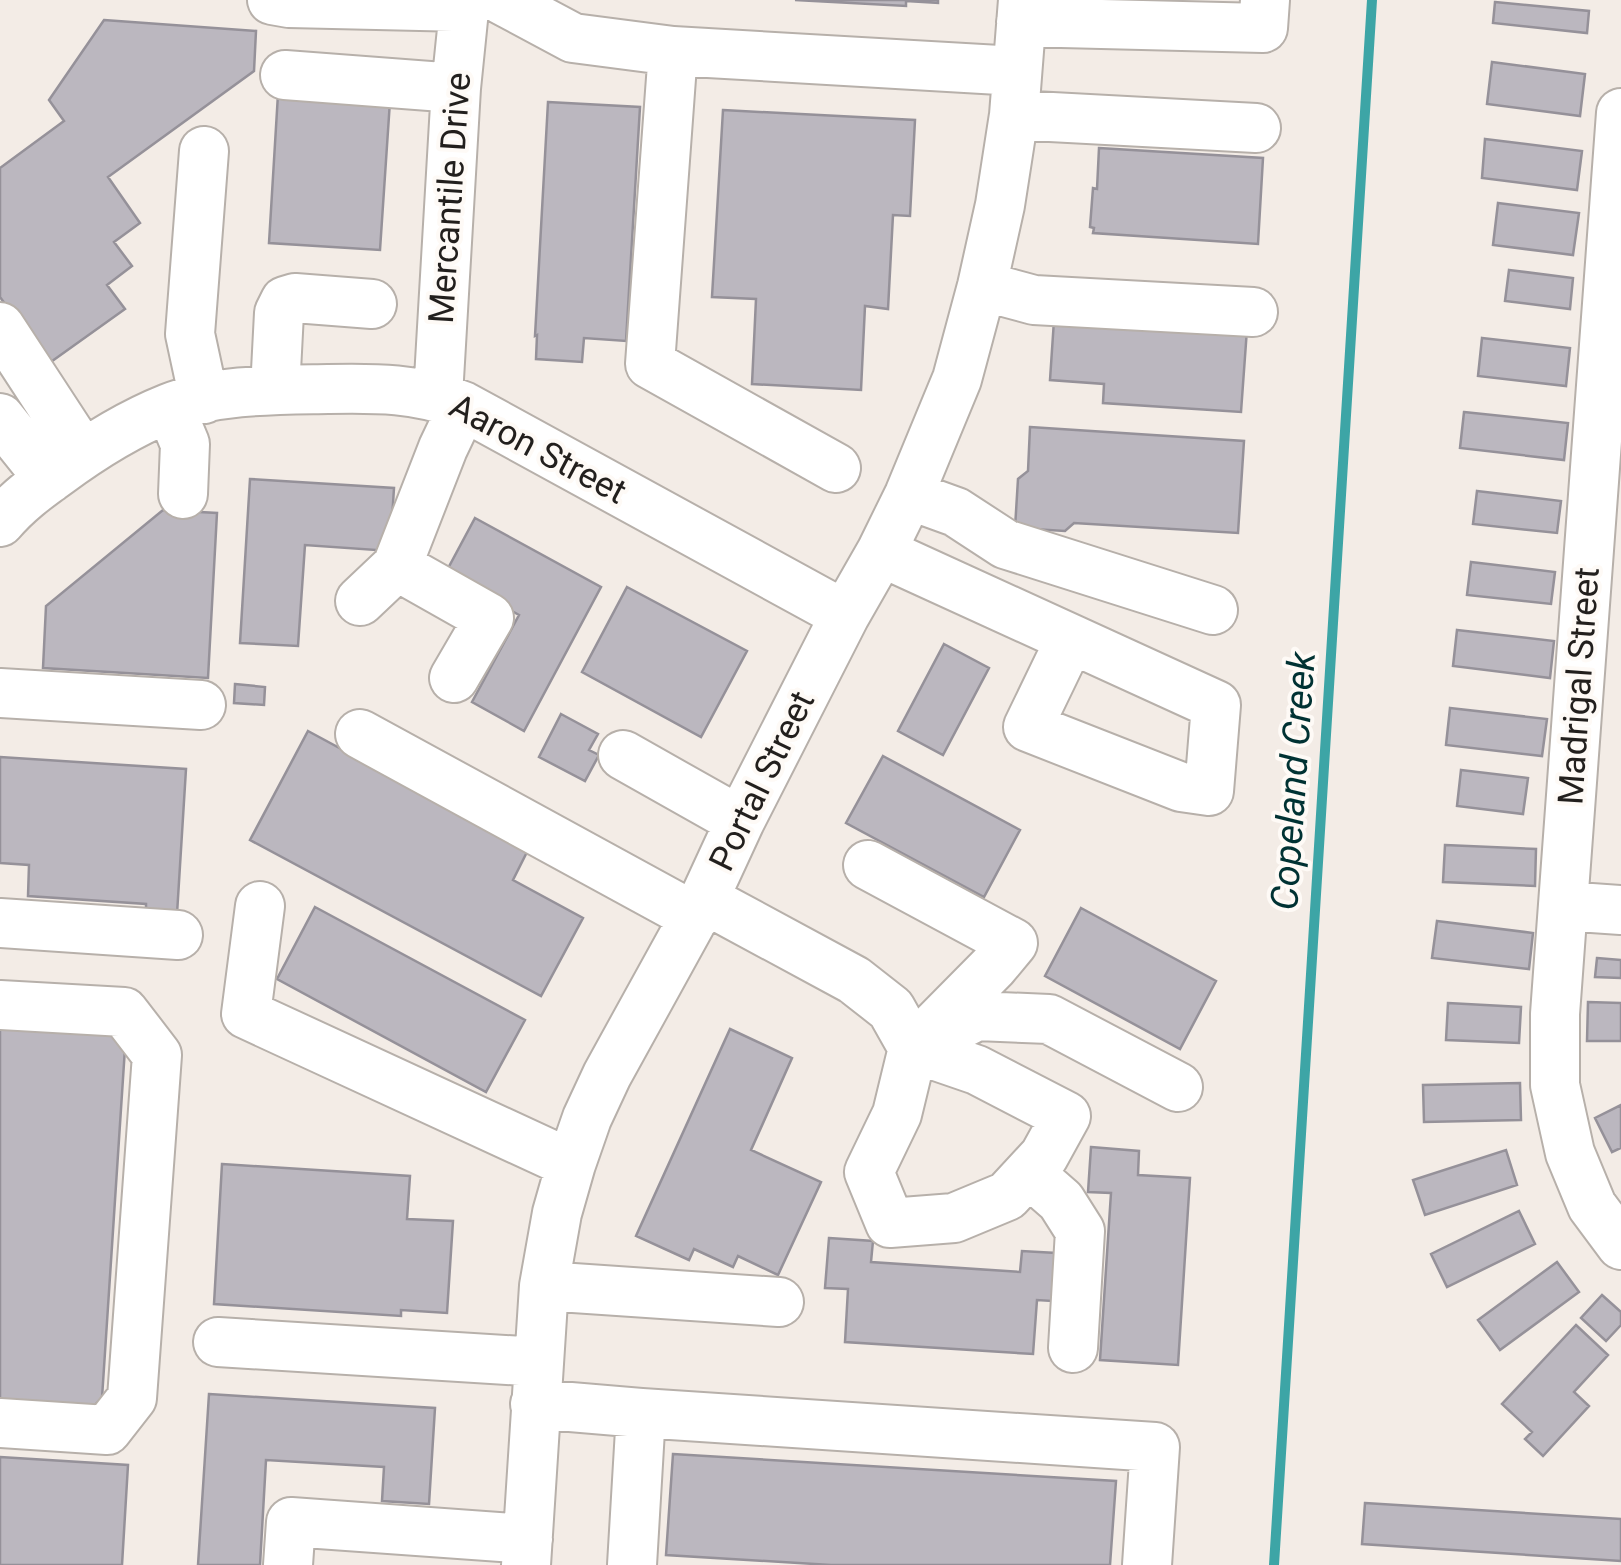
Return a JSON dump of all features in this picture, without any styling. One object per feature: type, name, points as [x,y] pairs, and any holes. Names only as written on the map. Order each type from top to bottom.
[{"type":"street","points":[[272,0],[477,2],[573,38],[1016,93],[1256,128]]},
{"type":"street","points":[[1022,11],[1263,28],[1265,0]]},
{"type":"street","name":"Mercantile Drive","points":[[450,401],[456,88],[477,2]]},
{"type":"street","name":"Portal Street","points":[[527,1552],[544,1286],[557,1213],[571,1164],[608,1076],[699,908],[740,821],[881,552],[957,379],[1000,205],[1016,93],[1022,11]]},
{"type":"street","points":[[673,51],[650,364],[836,468]]},
{"type":"street","points":[[285,74],[456,88]]},
{"type":"street","name":"Madrigal Street","points":[[1621,114],[1602,638],[1563,906],[1555,1004],[1555,1085],[1570,1153],[1592,1206],[1621,1244]]},
{"type":"street","points":[[183,494],[204,151]]},
{"type":"street","points":[[982,286],[1034,300],[1254,312]]},
{"type":"street","points":[[275,390],[279,313],[285,301],[296,298],[372,304]]},
{"type":"street","points":[[0,328],[66,466]]},
{"type":"street","name":"Aaron Street","points":[[0,522],[14,504],[95,444],[187,403],[275,390],[402,390],[450,401],[846,616]]},
{"type":"street","points":[[360,601],[398,566],[442,448],[450,401]]},
{"type":"street","points":[[0,418],[66,466]]},
{"type":"street","points":[[909,495],[956,512],[1005,544],[1213,610]]},
{"type":"street","points":[[881,552],[1070,640]]},
{"type":"street","points":[[398,566],[488,618],[454,678]]},
{"type":"street","points":[[0,693],[201,705]]},
{"type":"street","points":[[360,734],[699,908],[854,980],[890,1010],[913,1048],[977,1070],[1066,1116],[1044,1156],[1007,1196],[954,1218],[890,1223],[869,1172],[898,1114],[913,1048],[1013,943],[868,865]]},
{"type":"street","points":[[623,755],[740,821]]},
{"type":"street","points":[[260,906],[246,1014],[571,1164]]},
{"type":"street","points":[[1563,906],[1621,910]]},
{"type":"street","points":[[0,923],[178,934]]},
{"type":"street","points":[[0,1005],[124,1012],[157,1055],[132,1398],[107,1430],[0,1423]]},
{"type":"street","points":[[913,1048],[977,1016],[1049,1019],[1178,1087]]},
{"type":"street","points":[[1029,1173],[1062,1201],[1080,1231],[1073,1348]]},
{"type":"street","points":[[544,1286],[779,1302]]},
{"type":"street","points":[[218,1342],[537,1383],[641,1413],[1155,1447],[1147,1565]]},
{"type":"street","points":[[632,1565],[641,1413]]},
{"type":"street","points":[[288,1565],[292,1522],[352,1546],[527,1552]]},
{"type":"building","points":[[795,0],[938,0],[938,3],[906,1],[906,6]]},
{"type":"building","points":[[1495,2],[1589,11],[1587,33],[1493,23]]},
{"type":"building","points":[[104,20],[256,31],[254,71],[108,177],[140,223],[114,242],[132,266],[107,285],[125,309],[48,364],[0,297],[0,168],[64,121],[49,100]]},
{"type":"building","points":[[1492,62],[1585,74],[1580,116],[1487,104]]},
{"type":"building","points":[[278,94],[390,101],[380,250],[269,243]]},
{"type":"building","points":[[548,102],[640,107],[626,341],[584,338],[582,362],[536,359]]},
{"type":"building","points":[[723,110],[915,120],[910,216],[893,215],[888,309],[865,306],[861,390],[752,384],[756,299],[712,297]]},
{"type":"building","points":[[1485,139],[1582,151],[1577,190],[1482,178]]},
{"type":"building","points":[[1099,148],[1263,158],[1258,244],[1093,233],[1094,228],[1090,227]]},
{"type":"building","points":[[1498,203],[1579,213],[1573,255],[1493,245]]},
{"type":"building","points":[[1509,270],[1573,278],[1570,309],[1505,301]]},
{"type":"building","points":[[1054,320],[1247,329],[1241,412],[1103,403],[1104,384],[1050,380]]},
{"type":"building","points":[[1482,338],[1570,348],[1566,386],[1478,376]]},
{"type":"building","points":[[1464,412],[1568,423],[1564,460],[1460,448]]},
{"type":"building","points":[[1030,427],[1244,441],[1238,533],[1074,523],[1065,531],[1015,528],[1018,479],[1028,471]]},
{"type":"building","points":[[250,479],[394,488],[390,551],[305,545],[298,646],[240,643]]},
{"type":"building","points":[[1477,491],[1561,501],[1557,533],[1473,524]]},
{"type":"building","points":[[163,510],[217,513],[208,678],[43,668],[46,606]]},
{"type":"building","points":[[475,518],[601,587],[524,731],[472,702],[519,615],[445,574]]},
{"type":"building","points":[[1471,562],[1555,572],[1551,604],[1467,595]]},
{"type":"building","points":[[627,587],[747,651],[701,737],[582,672]]},
{"type":"building","points":[[1457,630],[1554,641],[1550,678],[1453,666]]},
{"type":"building","points":[[944,644],[989,668],[943,755],[898,731]]},
{"type":"building","points":[[235,684],[265,687],[264,705],[234,703]]},
{"type":"building","points":[[1450,708],[1547,719],[1542,756],[1446,745]]},
{"type":"building","points":[[561,714],[598,734],[589,750],[599,755],[585,781],[539,757]]},
{"type":"building","points":[[308,731],[528,850],[513,880],[583,918],[541,996],[250,840]]},
{"type":"building","points":[[883,756],[1020,830],[984,897],[846,823]]},
{"type":"building","points":[[0,757],[186,769],[177,914],[146,912],[146,904],[28,896],[29,865],[0,863]]},
{"type":"building","points":[[1461,770],[1528,778],[1523,814],[1457,806]]},
{"type":"building","points":[[1445,845],[1536,849],[1535,886],[1443,882]]},
{"type":"building","points":[[315,907],[525,1020],[486,1092],[277,979]]},
{"type":"building","points":[[1081,908],[1216,981],[1180,1049],[1045,976]]},
{"type":"building","points":[[1437,921],[1533,933],[1529,969],[1432,958]]},
{"type":"building","points":[[1597,958],[1621,960],[1621,978],[1595,977]]},
{"type":"building","points":[[1588,1002],[1621,1003],[1621,1041],[1587,1041]]},
{"type":"building","points":[[1448,1003],[1521,1007],[1519,1043],[1446,1040]]},
{"type":"building","points":[[0,1027],[113,1035],[125,1048],[102,1398],[89,1411],[0,1405]]},
{"type":"building","points":[[730,1029],[792,1058],[751,1150],[821,1182],[778,1275],[738,1256],[733,1267],[694,1249],[689,1260],[636,1236]]},
{"type":"building","points":[[1520,1083],[1521,1120],[1424,1122],[1423,1085]]},
{"type":"building","points":[[1621,1105],[1621,1148],[1612,1152],[1595,1118]]},
{"type":"building","points":[[1091,1147],[1139,1151],[1138,1175],[1190,1178],[1178,1365],[1100,1360],[1111,1193],[1088,1192]]},
{"type":"building","points":[[1506,1150],[1517,1185],[1425,1215],[1413,1180]]},
{"type":"building","points":[[222,1164],[410,1176],[407,1219],[453,1221],[447,1313],[401,1310],[401,1316],[214,1304]]},
{"type":"building","points":[[1519,1211],[1535,1244],[1447,1287],[1431,1254]]},
{"type":"building","points":[[829,1238],[873,1241],[871,1262],[1020,1272],[1022,1251],[1056,1253],[1052,1301],[1037,1300],[1033,1354],[845,1342],[848,1289],[825,1288]]},
{"type":"building","points":[[1557,1262],[1579,1292],[1500,1350],[1478,1320]]},
{"type":"building","points":[[1602,1295],[1621,1312],[1621,1325],[1606,1341],[1581,1318]]},
{"type":"building","points":[[1576,1325],[1608,1355],[1574,1392],[1589,1406],[1543,1456],[1525,1439],[1532,1432],[1502,1404]]},
{"type":"building","points":[[209,1394],[435,1408],[429,1504],[382,1501],[384,1467],[266,1460],[260,1565],[198,1565]]},
{"type":"building","points":[[673,1454],[1116,1481],[1110,1565],[831,1565],[666,1555]]},
{"type":"building","points":[[0,1457],[128,1465],[122,1565],[0,1565]]},
{"type":"building","points":[[1365,1503],[1621,1519],[1621,1561],[1362,1544]]},
{"type":"waterway","name":"Copeland Creek","points":[[1274,1565],[1372,0]]}]
